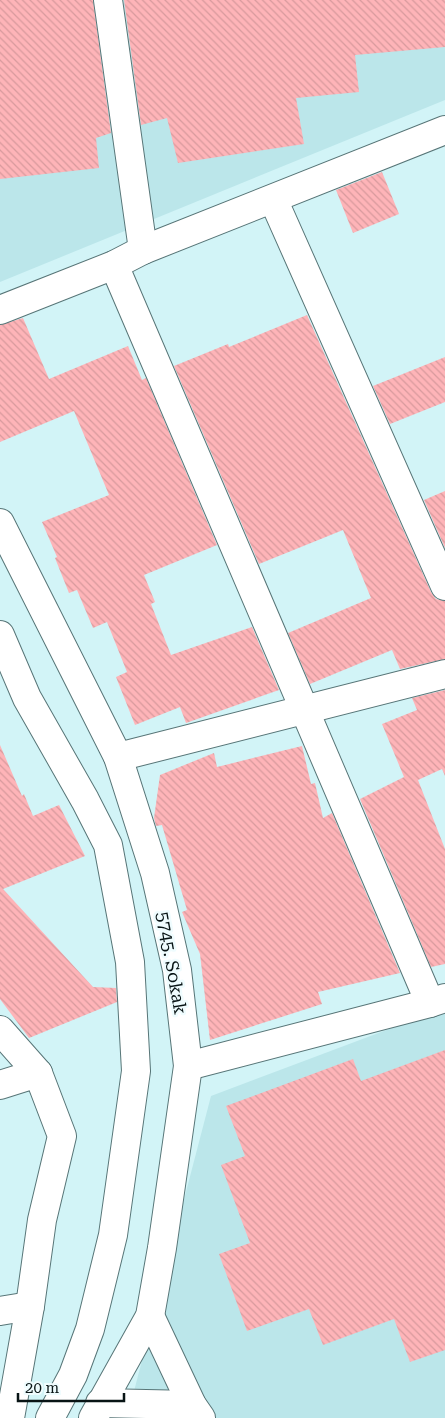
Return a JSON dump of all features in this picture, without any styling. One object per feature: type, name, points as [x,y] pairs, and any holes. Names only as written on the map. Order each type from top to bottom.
[{"type":"street","points":[[108,0],[143,250]]},
{"type":"street","points":[[0,310],[114,265],[143,250],[445,130]]},
{"type":"street","points":[[273,199],[445,586]]},
{"type":"street","points":[[114,265],[304,709],[438,1000],[188,1066]]},
{"type":"street","name":"5745. Sokak","points":[[0,523],[118,757],[155,873],[177,970],[188,1066],[162,1248],[150,1316],[97,1410]]},
{"type":"street","points":[[0,635],[27,698],[85,800],[108,845],[130,962],[136,1071],[114,1235],[90,1329],[73,1375],[50,1418]]},
{"type":"street","points":[[118,757],[445,674]]},
{"type":"street","points":[[0,683],[27,698]]},
{"type":"street","points":[[0,1030],[38,1073],[62,1136],[42,1220],[30,1306],[10,1418]]},
{"type":"street","points":[[0,1085],[38,1073]]},
{"type":"street","points":[[0,1311],[30,1306]]},
{"type":"street","points":[[97,1410],[196,1412],[150,1316]]},
{"type":"shaded area","points":[[0,0],[445,0],[445,100],[0,282]]},
{"type":"shaded area","points":[[445,1008],[445,1418],[127,1418],[211,1096]]},
{"type":"building","points":[[0,0],[93,0],[111,133],[96,138],[99,168],[0,179]]},
{"type":"building","points":[[124,0],[445,0],[445,47],[355,55],[359,92],[296,98],[304,144],[178,163],[167,118],[141,125]]},
{"type":"building","points":[[382,172],[399,214],[353,233],[336,190]]},
{"type":"building","points":[[307,315],[431,592],[436,599],[445,601],[445,659],[400,669],[392,650],[310,684],[288,633],[371,598],[343,530],[259,564],[174,366],[228,344],[229,347]]},
{"type":"building","points":[[23,318],[49,379],[128,346],[142,380],[146,378],[217,545],[144,575],[155,602],[151,604],[171,655],[252,627],[279,690],[186,723],[180,707],[135,725],[116,677],[127,672],[107,622],[93,628],[77,590],[69,593],[55,558],[57,557],[42,522],[109,495],[74,411],[0,442],[0,325]]},
{"type":"building","points":[[445,357],[445,402],[390,424],[373,386]]},
{"type":"building","points":[[445,491],[445,548],[424,500]]},
{"type":"building","points":[[445,690],[445,776],[442,769],[418,780],[445,849],[445,964],[431,967],[360,799],[404,777],[382,724],[417,710],[412,698]]},
{"type":"building","points":[[0,745],[22,796],[24,794],[33,816],[59,805],[85,856],[3,889],[93,987],[116,988],[117,1002],[29,1038],[0,999]]},
{"type":"building","points":[[302,746],[311,784],[315,783],[323,818],[332,813],[400,973],[318,992],[322,1004],[210,1040],[200,954],[182,912],[187,910],[162,825],[156,826],[154,818],[160,775],[214,753],[217,767]]},
{"type":"building","points":[[445,1050],[445,1350],[410,1362],[394,1319],[323,1345],[309,1309],[247,1331],[219,1254],[250,1243],[221,1165],[245,1156],[226,1106],[353,1059],[361,1081]]}]
